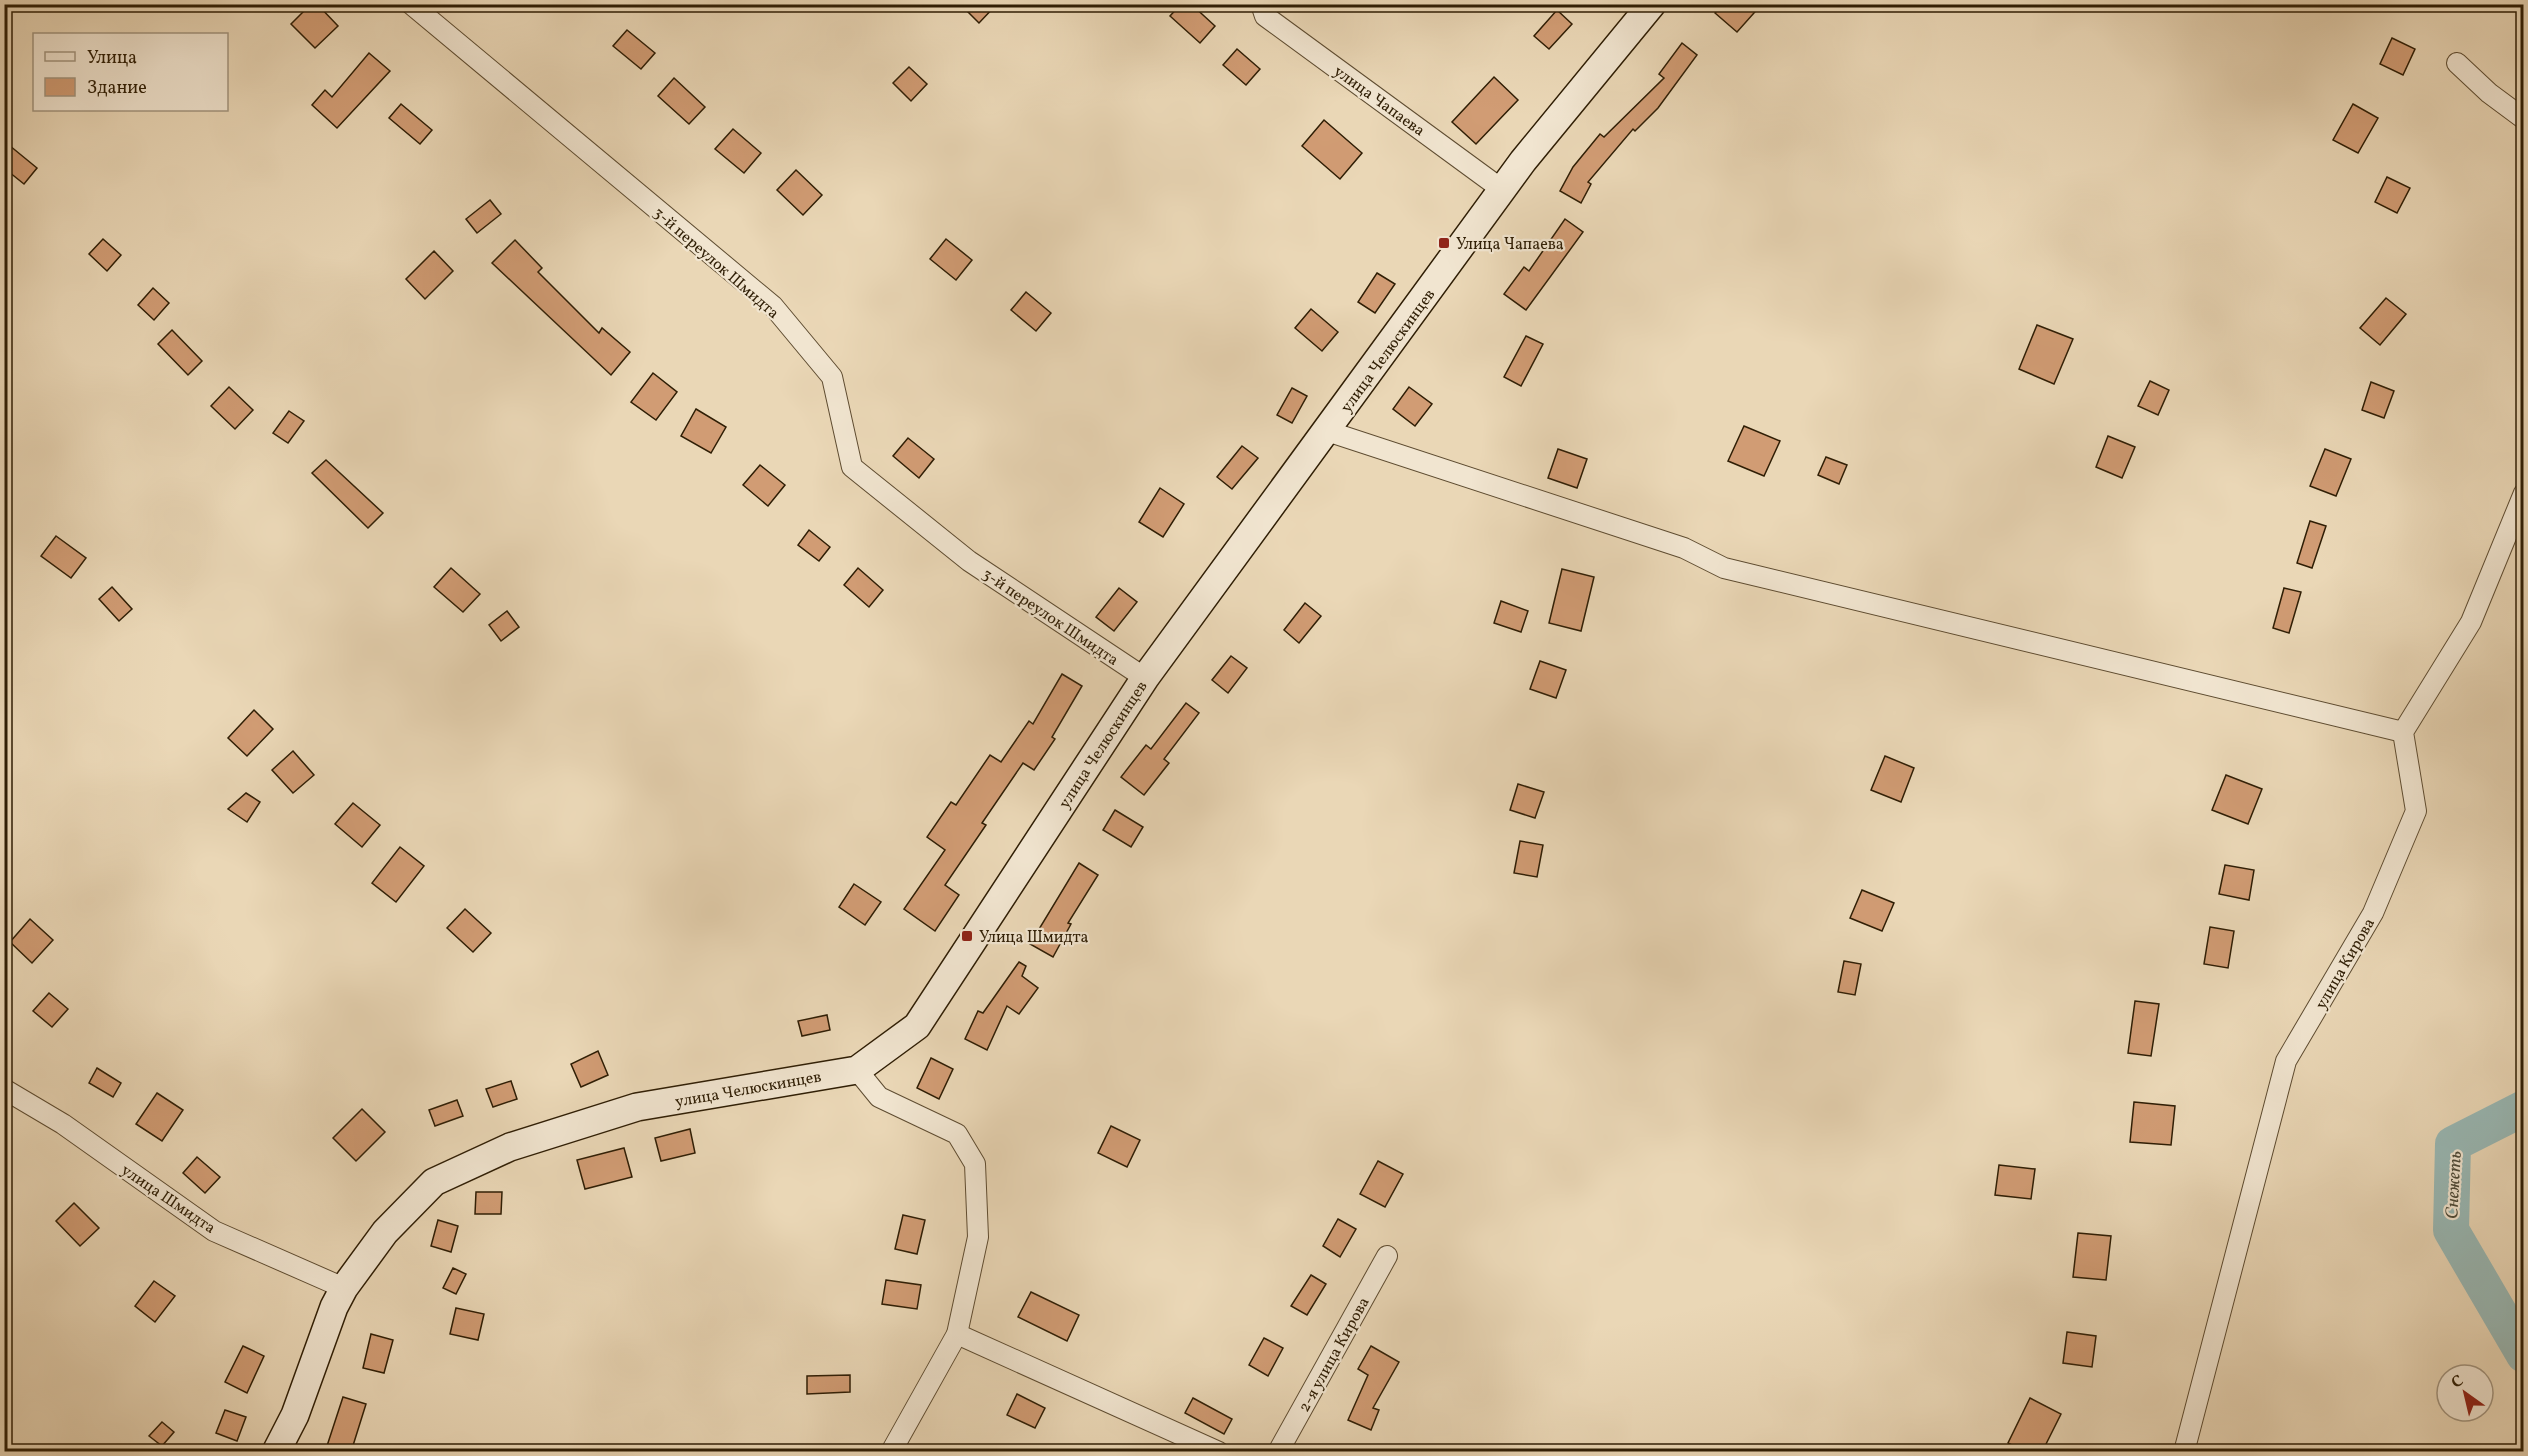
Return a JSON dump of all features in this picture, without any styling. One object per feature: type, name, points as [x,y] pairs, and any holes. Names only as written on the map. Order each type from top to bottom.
[{"type":"street","name":"3-й переулок Шмидта","points":[[411,4],[773,306],[832,377],[852,468],[969,561],[1145,678]]},
{"type":"street","name":"улица Чапаева","points":[[1261,4],[1266,16],[1504,191]]},
{"type":"street","name":"улица Челюскинцев","points":[[276,1452],[295,1415],[334,1307],[344,1288],[385,1232],[434,1182],[510,1147],[637,1107],[857,1070],[917,1026],[1145,678],[1504,191],[1523,161],[1652,4]]},
{"type":"street","points":[[2457,63],[2523,119]]},
{"type":"street","points":[[1326,431],[1684,548],[1724,568],[2403,732],[2471,622],[2523,493]]},
{"type":"street","name":"улица Кирова","points":[[2184,1452],[2286,1061],[2373,913],[2415,811],[2403,732]]},
{"type":"street","points":[[857,1070],[879,1097],[957,1134],[975,1164],[978,1237],[957,1334],[891,1452]]},
{"type":"street","name":"улица Шмидта","points":[[4,1089],[63,1124],[214,1231],[344,1288]]},
{"type":"street","name":"2-я улица Кирова","points":[[1278,1452],[1387,1256]]},
{"type":"street","points":[[957,1334],[1219,1452]]},
{"type":"building","points":[[311,4],[317,4],[338,26],[315,48],[291,24]]},
{"type":"building","points":[[960,4],[997,4],[979,23]]},
{"type":"building","points":[[1181,4],[1191,4],[1215,26],[1200,43],[1170,16]]},
{"type":"building","points":[[1723,4],[1762,4],[1737,32],[1715,13]]},
{"type":"building","points":[[1557,10],[1572,24],[1549,49],[1534,36]]},
{"type":"building","points":[[627,30],[655,53],[641,69],[613,46]]},
{"type":"building","points":[[2392,38],[2415,49],[2403,75],[2380,64]]},
{"type":"building","points":[[1682,43],[1697,55],[1658,108],[1635,131],[1633,129],[1588,182],[1591,184],[1581,203],[1560,191],[1573,167],[1600,134],[1604,137],[1664,78],[1659,74]]},
{"type":"building","points":[[1237,49],[1260,69],[1246,85],[1223,65]]},
{"type":"building","points":[[369,53],[390,71],[337,128],[312,105],[325,90],[332,97]]},
{"type":"building","points":[[909,67],[927,84],[911,101],[893,83]]},
{"type":"building","points":[[1494,77],[1518,100],[1476,144],[1452,122]]},
{"type":"building","points":[[674,78],[705,107],[689,124],[658,96]]},
{"type":"building","points":[[401,104],[432,130],[420,144],[389,118]]},
{"type":"building","points":[[2353,104],[2378,118],[2358,153],[2333,140]]},
{"type":"building","points":[[1324,120],[1362,153],[1340,179],[1302,146]]},
{"type":"building","points":[[733,129],[761,153],[744,173],[715,149]]},
{"type":"building","points":[[4,141],[37,168],[24,184],[4,168]]},
{"type":"building","points":[[796,170],[822,195],[803,215],[777,190]]},
{"type":"building","points":[[2387,177],[2410,188],[2397,213],[2375,202]]},
{"type":"building","points":[[490,200],[501,214],[477,233],[466,219]]},
{"type":"building","points":[[1565,219],[1583,232],[1526,310],[1504,294],[1524,267],[1529,271]]},
{"type":"building","points":[[103,239],[121,255],[107,271],[89,254]]},
{"type":"building","points":[[946,239],[972,260],[956,280],[930,259]]},
{"type":"building","points":[[515,240],[542,268],[538,272],[599,333],[602,328],[630,352],[611,375],[492,263]]},
{"type":"building","points":[[434,251],[453,271],[425,299],[406,279]]},
{"type":"building","points":[[1377,273],[1395,284],[1375,313],[1358,302]]},
{"type":"building","points":[[153,288],[169,303],[154,320],[138,305]]},
{"type":"building","points":[[1026,292],[1051,313],[1036,331],[1011,310]]},
{"type":"building","points":[[2386,298],[2406,314],[2380,345],[2360,328]]},
{"type":"building","points":[[1311,309],[1338,332],[1322,351],[1295,328]]},
{"type":"building","points":[[2037,325],[2073,339],[2054,384],[2019,369]]},
{"type":"building","points":[[172,330],[202,361],[188,375],[158,344]]},
{"type":"building","points":[[1526,336],[1543,344],[1521,386],[1504,377]]},
{"type":"building","points":[[653,373],[677,392],[656,420],[631,402]]},
{"type":"building","points":[[2150,381],[2169,390],[2158,415],[2138,406]]},
{"type":"building","points":[[2371,382],[2394,391],[2384,418],[2362,410]]},
{"type":"building","points":[[229,387],[253,410],[235,429],[211,406]]},
{"type":"building","points":[[1409,387],[1432,404],[1415,426],[1393,409]]},
{"type":"building","points":[[1292,388],[1307,396],[1292,423],[1277,415]]},
{"type":"building","points":[[696,409],[726,427],[711,453],[681,436]]},
{"type":"building","points":[[289,411],[304,421],[288,443],[273,433]]},
{"type":"building","points":[[1744,426],[1780,441],[1764,476],[1728,461]]},
{"type":"building","points":[[2108,436],[2135,447],[2122,478],[2096,467]]},
{"type":"building","points":[[908,438],[934,459],[919,478],[893,456]]},
{"type":"building","points":[[1242,446],[1258,458],[1232,489],[1217,477]]},
{"type":"building","points":[[1558,449],[1587,459],[1577,488],[1548,478]]},
{"type":"building","points":[[2325,449],[2351,459],[2336,496],[2310,486]]},
{"type":"building","points":[[1826,457],[1847,465],[1839,484],[1818,475]]},
{"type":"building","points":[[326,460],[383,513],[368,528],[312,473]]},
{"type":"building","points":[[760,465],[785,485],[768,506],[743,485]]},
{"type":"building","points":[[1160,488],[1184,504],[1163,537],[1139,522]]},
{"type":"building","points":[[2310,521],[2326,526],[2312,568],[2297,563]]},
{"type":"building","points":[[809,530],[830,547],[819,561],[798,545]]},
{"type":"building","points":[[56,536],[86,558],[71,578],[41,556]]},
{"type":"building","points":[[451,568],[480,594],[463,612],[434,587]]},
{"type":"building","points":[[858,568],[883,590],[869,607],[844,585]]},
{"type":"building","points":[[1562,569],[1594,577],[1581,631],[1549,623]]},
{"type":"building","points":[[112,587],[132,609],[119,621],[99,599]]},
{"type":"building","points":[[1119,588],[1137,602],[1114,631],[1096,617]]},
{"type":"building","points":[[2284,588],[2301,592],[2289,633],[2273,628]]},
{"type":"building","points":[[1501,601],[1528,611],[1521,632],[1494,623]]},
{"type":"building","points":[[1305,603],[1321,616],[1299,643],[1284,630]]},
{"type":"building","points":[[507,611],[519,627],[501,641],[489,625]]},
{"type":"building","points":[[1231,656],[1247,668],[1228,693],[1212,680]]},
{"type":"building","points":[[1540,661],[1566,670],[1556,698],[1530,689]]},
{"type":"building","points":[[1062,674],[1082,686],[1052,737],[1055,739],[1034,770],[1023,763],[982,823],[986,825],[945,885],[959,895],[935,931],[904,909],[945,850],[927,837],[951,802],[956,805],[990,755],[1001,762],[1029,721],[1033,724]]},
{"type":"building","points":[[1186,703],[1199,713],[1164,759],[1169,763],[1144,795],[1121,777],[1146,745],[1151,749]]},
{"type":"building","points":[[254,710],[273,729],[247,756],[228,738]]},
{"type":"building","points":[[293,751],[314,775],[293,793],[272,770]]},
{"type":"building","points":[[1885,756],[1914,768],[1901,802],[1871,790]]},
{"type":"building","points":[[2226,775],[2262,789],[2248,824],[2212,810]]},
{"type":"building","points":[[1518,784],[1544,792],[1535,818],[1510,810]]},
{"type":"building","points":[[246,793],[260,802],[247,822],[228,809]]},
{"type":"building","points":[[353,803],[380,825],[362,847],[335,824]]},
{"type":"building","points":[[1115,810],[1143,827],[1131,847],[1103,830]]},
{"type":"building","points":[[1520,841],[1543,845],[1537,877],[1514,873]]},
{"type":"building","points":[[400,847],[424,866],[396,902],[372,883]]},
{"type":"building","points":[[1079,863],[1098,875],[1068,923],[1071,924],[1053,957],[1030,944]]},
{"type":"building","points":[[2225,865],[2254,870],[2249,900],[2219,894]]},
{"type":"building","points":[[854,884],[881,902],[865,925],[839,907]]},
{"type":"building","points":[[1862,890],[1894,903],[1882,931],[1850,918]]},
{"type":"building","points":[[465,909],[491,933],[473,952],[447,928]]},
{"type":"building","points":[[30,919],[53,940],[32,963],[10,942]]},
{"type":"building","points":[[2210,927],[2234,931],[2228,968],[2204,964]]},
{"type":"building","points":[[1844,961],[1861,964],[1855,995],[1838,992]]},
{"type":"building","points":[[1019,962],[1026,966],[1022,976],[1038,988],[1019,1014],[1007,1006],[987,1050],[965,1039],[978,1011],[983,1013]]},
{"type":"building","points":[[49,993],[68,1009],[52,1027],[33,1011]]},
{"type":"building","points":[[2135,1001],[2159,1004],[2151,1056],[2128,1053]]},
{"type":"building","points":[[827,1015],[830,1030],[802,1036],[798,1021]]},
{"type":"building","points":[[598,1051],[608,1075],[581,1087],[571,1064]]},
{"type":"building","points":[[931,1058],[953,1069],[939,1099],[917,1088]]},
{"type":"building","points":[[97,1068],[121,1083],[113,1097],[89,1083]]},
{"type":"building","points":[[511,1081],[517,1099],[493,1107],[486,1089]]},
{"type":"building","points":[[157,1093],[183,1110],[162,1141],[136,1124]]},
{"type":"building","points":[[457,1100],[463,1116],[435,1126],[429,1110]]},
{"type":"building","points":[[2134,1102],[2175,1106],[2171,1145],[2130,1142]]},
{"type":"building","points":[[362,1109],[385,1132],[356,1161],[333,1138]]},
{"type":"building","points":[[1111,1126],[1140,1140],[1127,1167],[1098,1153]]},
{"type":"building","points":[[690,1129],[695,1153],[661,1161],[655,1138]]},
{"type":"building","points":[[624,1148],[632,1177],[585,1189],[577,1160]]},
{"type":"building","points":[[197,1157],[220,1177],[205,1193],[183,1173]]},
{"type":"building","points":[[1378,1161],[1403,1174],[1385,1207],[1360,1194]]},
{"type":"building","points":[[1999,1165],[2035,1169],[2031,1199],[1995,1195]]},
{"type":"building","points":[[476,1192],[502,1192],[501,1214],[475,1214]]},
{"type":"building","points":[[74,1203],[99,1228],[80,1246],[56,1221]]},
{"type":"building","points":[[903,1215],[925,1220],[917,1254],[895,1249]]},
{"type":"building","points":[[1338,1219],[1356,1229],[1340,1257],[1323,1246]]},
{"type":"building","points":[[438,1220],[458,1226],[451,1252],[431,1246]]},
{"type":"building","points":[[2078,1233],[2111,1236],[2106,1280],[2073,1277]]},
{"type":"building","points":[[453,1268],[466,1274],[456,1294],[443,1288]]},
{"type":"building","points":[[1311,1275],[1326,1284],[1307,1315],[1291,1306]]},
{"type":"building","points":[[886,1280],[921,1285],[917,1309],[882,1304]]},
{"type":"building","points":[[154,1281],[175,1296],[155,1322],[135,1306]]},
{"type":"building","points":[[1031,1292],[1079,1315],[1067,1341],[1018,1317]]},
{"type":"building","points":[[456,1308],[484,1314],[478,1340],[450,1334]]},
{"type":"building","points":[[2067,1332],[2096,1336],[2092,1367],[2063,1363]]},
{"type":"building","points":[[371,1334],[393,1340],[384,1373],[363,1368]]},
{"type":"building","points":[[1264,1338],[1283,1348],[1268,1376],[1249,1365]]},
{"type":"building","points":[[243,1346],[264,1356],[247,1393],[225,1382]]},
{"type":"building","points":[[1371,1346],[1399,1362],[1373,1408],[1379,1410],[1371,1430],[1348,1420],[1368,1375],[1358,1369]]},
{"type":"building","points":[[850,1375],[850,1392],[807,1394],[807,1376]]},
{"type":"building","points":[[1017,1394],[1045,1408],[1035,1428],[1007,1415]]},
{"type":"building","points":[[343,1397],[366,1404],[351,1452],[325,1452]]},
{"type":"building","points":[[1193,1398],[1232,1419],[1224,1434],[1185,1413]]},
{"type":"building","points":[[2030,1398],[2061,1414],[2042,1452],[2025,1452],[2008,1443]]},
{"type":"building","points":[[225,1410],[246,1417],[237,1441],[216,1433]]},
{"type":"building","points":[[162,1422],[174,1432],[162,1446],[149,1436]]},
{"type":"waterway","name":"Снежеть","points":[[2524,1108],[2453,1144],[2451,1230],[2524,1355]]},
{"type":"place","name":"Улица Чапаева","points":[[1444,243]]},
{"type":"place","name":"Улица Шмидта","points":[[967,936]]}]
